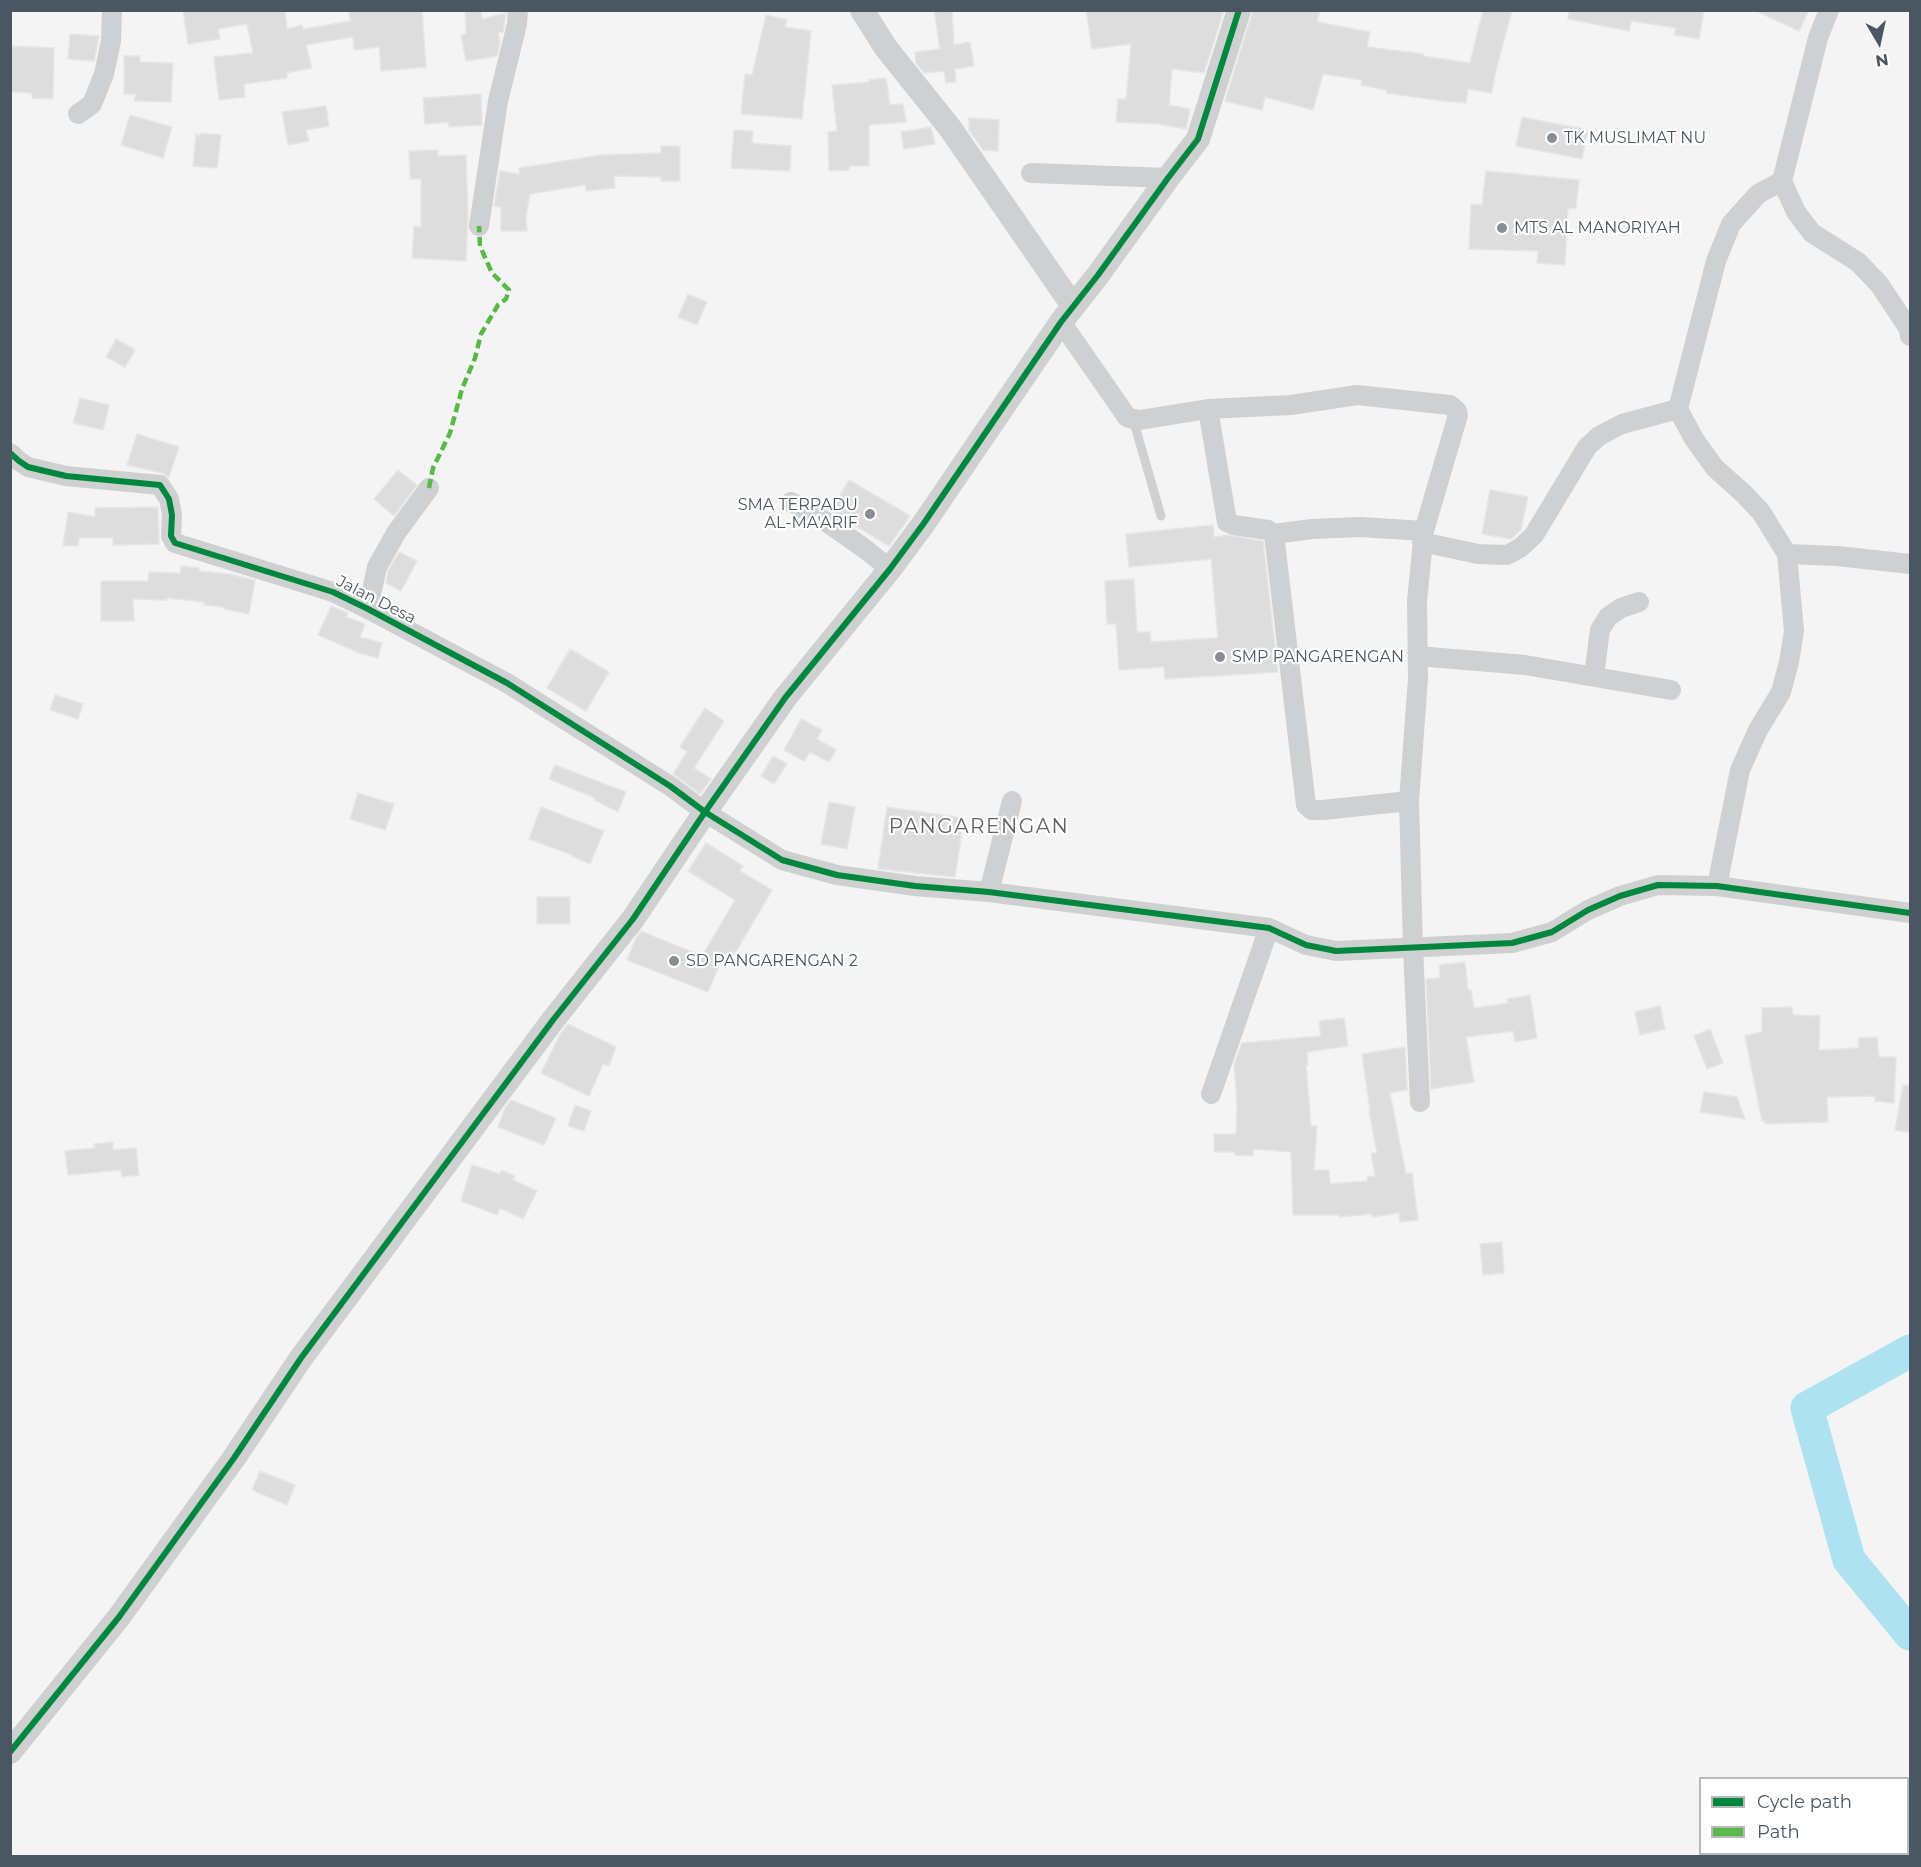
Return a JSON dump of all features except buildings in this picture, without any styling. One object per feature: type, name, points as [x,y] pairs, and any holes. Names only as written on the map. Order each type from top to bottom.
[{"type":"street","points":[[78,114],[92,104],[104,74],[111,40],[112,10]]},
{"type":"street","points":[[479,226],[498,101],[517,24],[518,10]]},
{"type":"street","points":[[861,10],[886,48],[951,128],[1067,314],[1126,417],[1140,420],[1208,409],[1291,405],[1358,395],[1449,405],[1456,409],[1458,415],[1423,536],[1417,601],[1418,678],[1409,801],[1420,1102]]},
{"type":"street","points":[[10,1752],[119,1617],[234,1458],[300,1358],[553,1020],[633,919],[786,698],[924,523],[1067,314],[1198,139],[1239,10]]},
{"type":"street","points":[[1829,10],[1818,38],[1782,182],[1797,212],[1812,233],[1858,262],[1879,284],[1909,329],[1911,336]]},
{"type":"street","points":[[1031,173],[1167,178]]},
{"type":"street","points":[[1717,886],[1740,770],[1758,730],[1781,692],[1794,631],[1787,554],[1761,512],[1743,492],[1715,468],[1694,439],[1678,409],[1716,261],[1731,224],[1758,195],[1782,182]]},
{"type":"street","points":[[1208,409],[1227,522],[1269,530],[1274,534],[1306,805],[1312,810],[1323,810],[1409,801]]},
{"type":"street","points":[[1274,534],[1360,527],[1423,536],[1478,554],[1507,555],[1520,548],[1534,534],[1587,447],[1599,436],[1622,424],[1678,409]]},
{"type":"street","name":"Jalan Desa","points":[[10,453],[28,466],[66,476],[160,485],[169,499],[172,515],[171,536],[175,543],[333,592],[368,609],[507,683],[782,860],[837,875],[1269,928],[1306,945],[1336,951],[1512,943],[1552,932],[1588,910],[1620,896],[1658,885],[1717,886],[1911,913]]},
{"type":"street","points":[[368,609],[377,567],[396,533],[429,488]]},
{"type":"street","points":[[791,502],[837,529],[890,569]]},
{"type":"street","points":[[1787,554],[1837,556],[1911,564]]},
{"type":"street","points":[[1594,676],[1600,630],[1608,617],[1621,608],[1639,602]]},
{"type":"street","points":[[1418,656],[1526,665],[1671,690]]},
{"type":"street","points":[[989,892],[1012,801]]},
{"type":"street","points":[[1211,1094],[1269,928]]},
{"type":"lane","points":[[1133,419],[1161,516]]},
{"type":"waterway","points":[[1910,1351],[1807,1408],[1849,1560],[1910,1634]]},
{"type":"marked path","points":[[429,488],[433,468],[450,433],[481,334],[498,305],[506,299],[509,290],[492,273],[480,246],[479,226]]},
{"type":"cycle path","points":[[10,1752],[119,1617],[234,1458],[301,1358],[553,1020],[633,919],[785,698],[890,569],[924,523],[1061,322],[1198,139],[1239,10]]},
{"type":"cycle path","points":[[10,453],[28,467],[66,476],[160,485],[169,499],[172,515],[171,536],[175,543],[333,592],[368,609],[507,683],[782,860],[837,875],[1269,928],[1306,945],[1336,951],[1512,943],[1552,932],[1588,910],[1620,896],[1658,885],[1717,886],[1910,913]]},
{"type":"place","name":"TK MUSLIMAT NU","points":[[1552,138]]},
{"type":"place","name":"MTS AL MANORIYAH","points":[[1502,228]]},
{"type":"place","name":"SMA TERPADU AL-MA'ARIF","points":[[870,514]]},
{"type":"place","name":"SMP PANGARENGAN","points":[[1220,657]]},
{"type":"place","name":"SD PANGARENGAN 2","points":[[674,961]]},
{"type":"district","name":"PANGARENGAN","points":[[979,827]]}]
